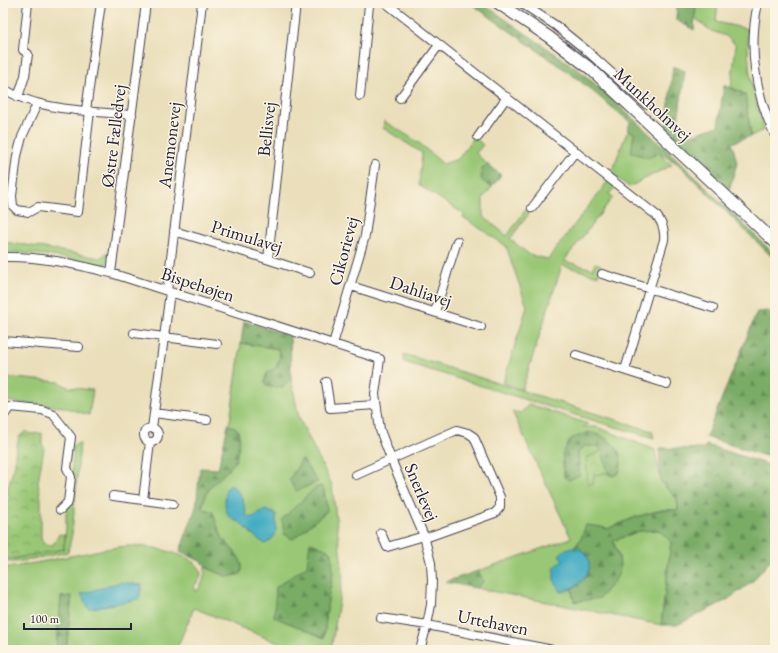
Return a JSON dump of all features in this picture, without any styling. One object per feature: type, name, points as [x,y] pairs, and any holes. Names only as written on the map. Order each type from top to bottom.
[{"type":"street","points":[[18,97],[26,71],[28,54],[23,50],[28,3]]},
{"type":"street","points":[[37,104],[21,141],[17,156],[12,196],[13,205],[19,210],[28,212],[38,207],[78,212],[88,110],[101,3],[98,3]]},
{"type":"street","name":"Østre Fælledvej","points":[[111,274],[146,3]]},
{"type":"street","name":"Anemonevej","points":[[143,500],[150,442],[145,439],[144,434],[146,430],[152,428],[202,3]]},
{"type":"street","name":"Bellisvej","points":[[268,259],[296,3]]},
{"type":"street","points":[[360,96],[369,5],[371,3]]},
{"type":"street","points":[[386,3],[656,215],[660,220],[664,231],[664,240],[625,370]]},
{"type":"street","name":"Munkholmvej","points":[[498,3],[549,37],[592,70],[775,242]]},
{"type":"street","points":[[521,3],[555,25],[586,50],[646,104]]},
{"type":"street","points":[[758,3],[753,32],[754,65],[763,106],[775,135]]},
{"type":"street","points":[[400,98],[439,45]]},
{"type":"street","points":[[3,88],[18,97],[37,104],[132,116]]},
{"type":"street","points":[[478,137],[507,97]]},
{"type":"street","points":[[532,208],[575,152]]},
{"type":"street","name":"Cikorievej","points":[[333,344],[365,236],[375,165]]},
{"type":"street","name":"Primulavej","points":[[174,231],[310,273]]},
{"type":"street","points":[[435,312],[457,242]]},
{"type":"street","name":"Bispehøjen","points":[[3,257],[44,259],[72,263],[380,359]]},
{"type":"street","points":[[602,274],[712,308]]},
{"type":"street","name":"Dahliavej","points":[[351,286],[481,326]]},
{"type":"street","points":[[134,333],[217,344]]},
{"type":"street","points":[[3,341],[79,347]]},
{"type":"street","points":[[576,355],[667,384]]},
{"type":"street","name":"Snerlevej","points":[[380,359],[376,385],[376,405],[380,430],[391,460],[425,537],[431,563],[431,605],[428,625],[420,650]]},
{"type":"street","points":[[326,382],[330,408],[376,405]]},
{"type":"street","points":[[3,417],[10,407],[42,410],[53,414],[71,437],[67,468],[71,477],[68,502],[60,510]]},
{"type":"street","points":[[154,413],[207,420]]},
{"type":"street","points":[[391,460],[457,430],[469,433],[474,437],[500,497],[500,507],[495,513],[425,537]]},
{"type":"street","name":"Snerlevej","points":[[356,475],[391,460]]},
{"type":"street","points":[[112,496],[173,504]]},
{"type":"street","name":"Snerlevej","points":[[381,533],[387,547],[425,537]]},
{"type":"street","points":[[381,618],[428,625]]},
{"type":"street","name":"Urtehaven","points":[[428,625],[553,650]]},
{"type":"green space","points":[[470,3],[482,3],[580,71],[679,161],[775,255],[775,260],[677,163],[659,153],[648,158],[631,152],[634,133],[628,130],[630,122],[575,77]]},
{"type":"green space","points":[[677,3],[696,3],[694,30],[676,20]]},
{"type":"green space","points":[[696,3],[718,3],[716,22],[748,29],[748,55],[751,80],[765,129],[751,136],[745,94],[731,87],[736,45],[726,36],[711,31],[695,18]]},
{"type":"green space","points":[[673,66],[685,71],[677,128],[685,137],[718,126],[724,85],[745,94],[751,136],[732,143],[737,163],[729,190],[666,132]]},
{"type":"green space","points":[[384,121],[418,142],[443,164],[458,159],[474,137],[483,145],[476,153],[488,165],[482,168],[486,184],[492,187],[483,198],[483,216],[507,236],[527,208],[531,211],[510,239],[530,255],[548,259],[608,181],[615,187],[609,194],[613,197],[564,261],[593,269],[595,263],[601,265],[598,276],[562,265],[522,390],[503,383],[527,307],[506,246],[463,217],[464,214],[419,185],[422,153],[383,128]]},
{"type":"green space","points":[[628,130],[634,133],[672,165],[629,187],[611,173]]},
{"type":"green space","points":[[488,165],[501,175],[492,187],[481,179],[482,168]]},
{"type":"green space","points":[[3,242],[100,258],[108,252],[108,260],[105,266],[54,256],[3,252]]},
{"type":"green space","points":[[768,311],[775,315],[775,459],[706,437],[757,312]]},
{"type":"green space","points":[[244,321],[290,336],[291,378],[282,389],[281,386],[269,387],[265,383],[267,373],[276,367],[278,363],[280,357],[278,349],[241,343]]},
{"type":"green space","points":[[241,343],[278,349],[280,357],[276,367],[282,388],[291,378],[299,418],[332,485],[343,575],[331,650],[295,650],[194,608],[176,650],[66,650],[72,596],[61,597],[56,650],[3,650],[3,567],[14,567],[123,546],[144,546],[182,556],[195,563],[201,572],[199,580],[194,586],[196,592],[203,580],[205,567],[228,577],[236,553],[223,539],[218,527],[202,508],[210,487],[230,468],[240,439],[238,431],[235,427],[228,425],[230,421]],"holes":[[[324,489],[327,511],[293,539]],[[307,566],[333,572],[328,599],[324,638],[277,587]]]},
{"type":"green space","points":[[404,354],[652,431],[654,438],[404,362]]},
{"type":"green space","points":[[4,377],[60,382],[67,387],[93,390],[89,415],[63,407],[3,401]]},
{"type":"green space","points":[[529,404],[588,424],[583,427],[597,427],[655,450],[661,482],[677,499],[678,510],[661,510],[636,517],[607,529],[586,525],[581,539],[574,548],[571,548],[563,560],[561,592],[572,589],[574,602],[620,559],[613,541],[639,531],[659,530],[671,542],[661,625],[476,588],[484,581],[478,571],[571,538],[512,411],[521,413]]},
{"type":"green space","points":[[228,425],[235,428],[239,434],[239,446],[236,458],[230,468],[208,490],[202,508],[213,512],[221,536],[240,559],[242,564],[241,574],[228,577],[210,569],[200,561],[180,551],[196,507],[200,468],[218,469]]},
{"type":"green space","points":[[26,431],[30,434],[42,433],[42,444],[44,448],[38,482],[41,499],[41,540],[46,544],[53,545],[59,534],[65,535],[64,549],[18,558],[3,559],[3,513],[9,497],[7,490],[15,464],[15,454],[19,437]]},
{"type":"green space","points":[[589,432],[603,437],[614,445],[620,457],[621,465],[619,473],[613,476],[608,474],[602,451],[596,446],[585,446],[578,452],[580,475],[569,480],[564,477],[562,454],[571,439]]},
{"type":"green space","points":[[80,443],[72,534],[68,552],[17,562],[3,562],[3,559],[18,558],[64,549],[66,513],[69,503],[72,477],[73,445]]},
{"type":"green space","points":[[707,445],[775,467],[775,555],[752,582],[727,600],[677,625],[661,625],[671,542],[659,530],[639,531],[613,541],[619,560],[619,572],[613,583],[600,598],[574,602],[572,589],[587,576],[581,549],[574,548],[581,539],[586,525],[607,529],[636,517],[661,510],[678,510],[677,499],[661,482],[659,448],[702,449]]},
{"type":"green space","points":[[602,451],[608,473],[594,475],[593,484],[588,484],[586,458]]},
{"type":"green space","points":[[302,459],[318,482],[296,491],[289,480]]},
{"type":"green space","points":[[321,486],[324,489],[327,511],[293,539],[284,534],[282,519],[316,487]]},
{"type":"green space","points":[[310,542],[332,552],[333,572],[328,599],[324,638],[274,617],[276,587],[307,566]]},
{"type":"green space","points":[[478,571],[484,581],[476,588],[445,582]]},
{"type":"green space","points":[[72,596],[66,650],[56,650],[61,597]]},
{"type":"water","points":[[231,485],[241,496],[247,517],[253,517],[265,510],[276,514],[275,535],[265,544],[241,523],[233,520],[227,513],[225,506],[226,489]]},
{"type":"water","points":[[566,549],[581,549],[587,556],[589,570],[586,576],[575,586],[561,592],[554,580],[554,568],[563,560],[559,555]]},
{"type":"water","points":[[121,582],[142,585],[139,599],[89,609],[81,594]]}]
